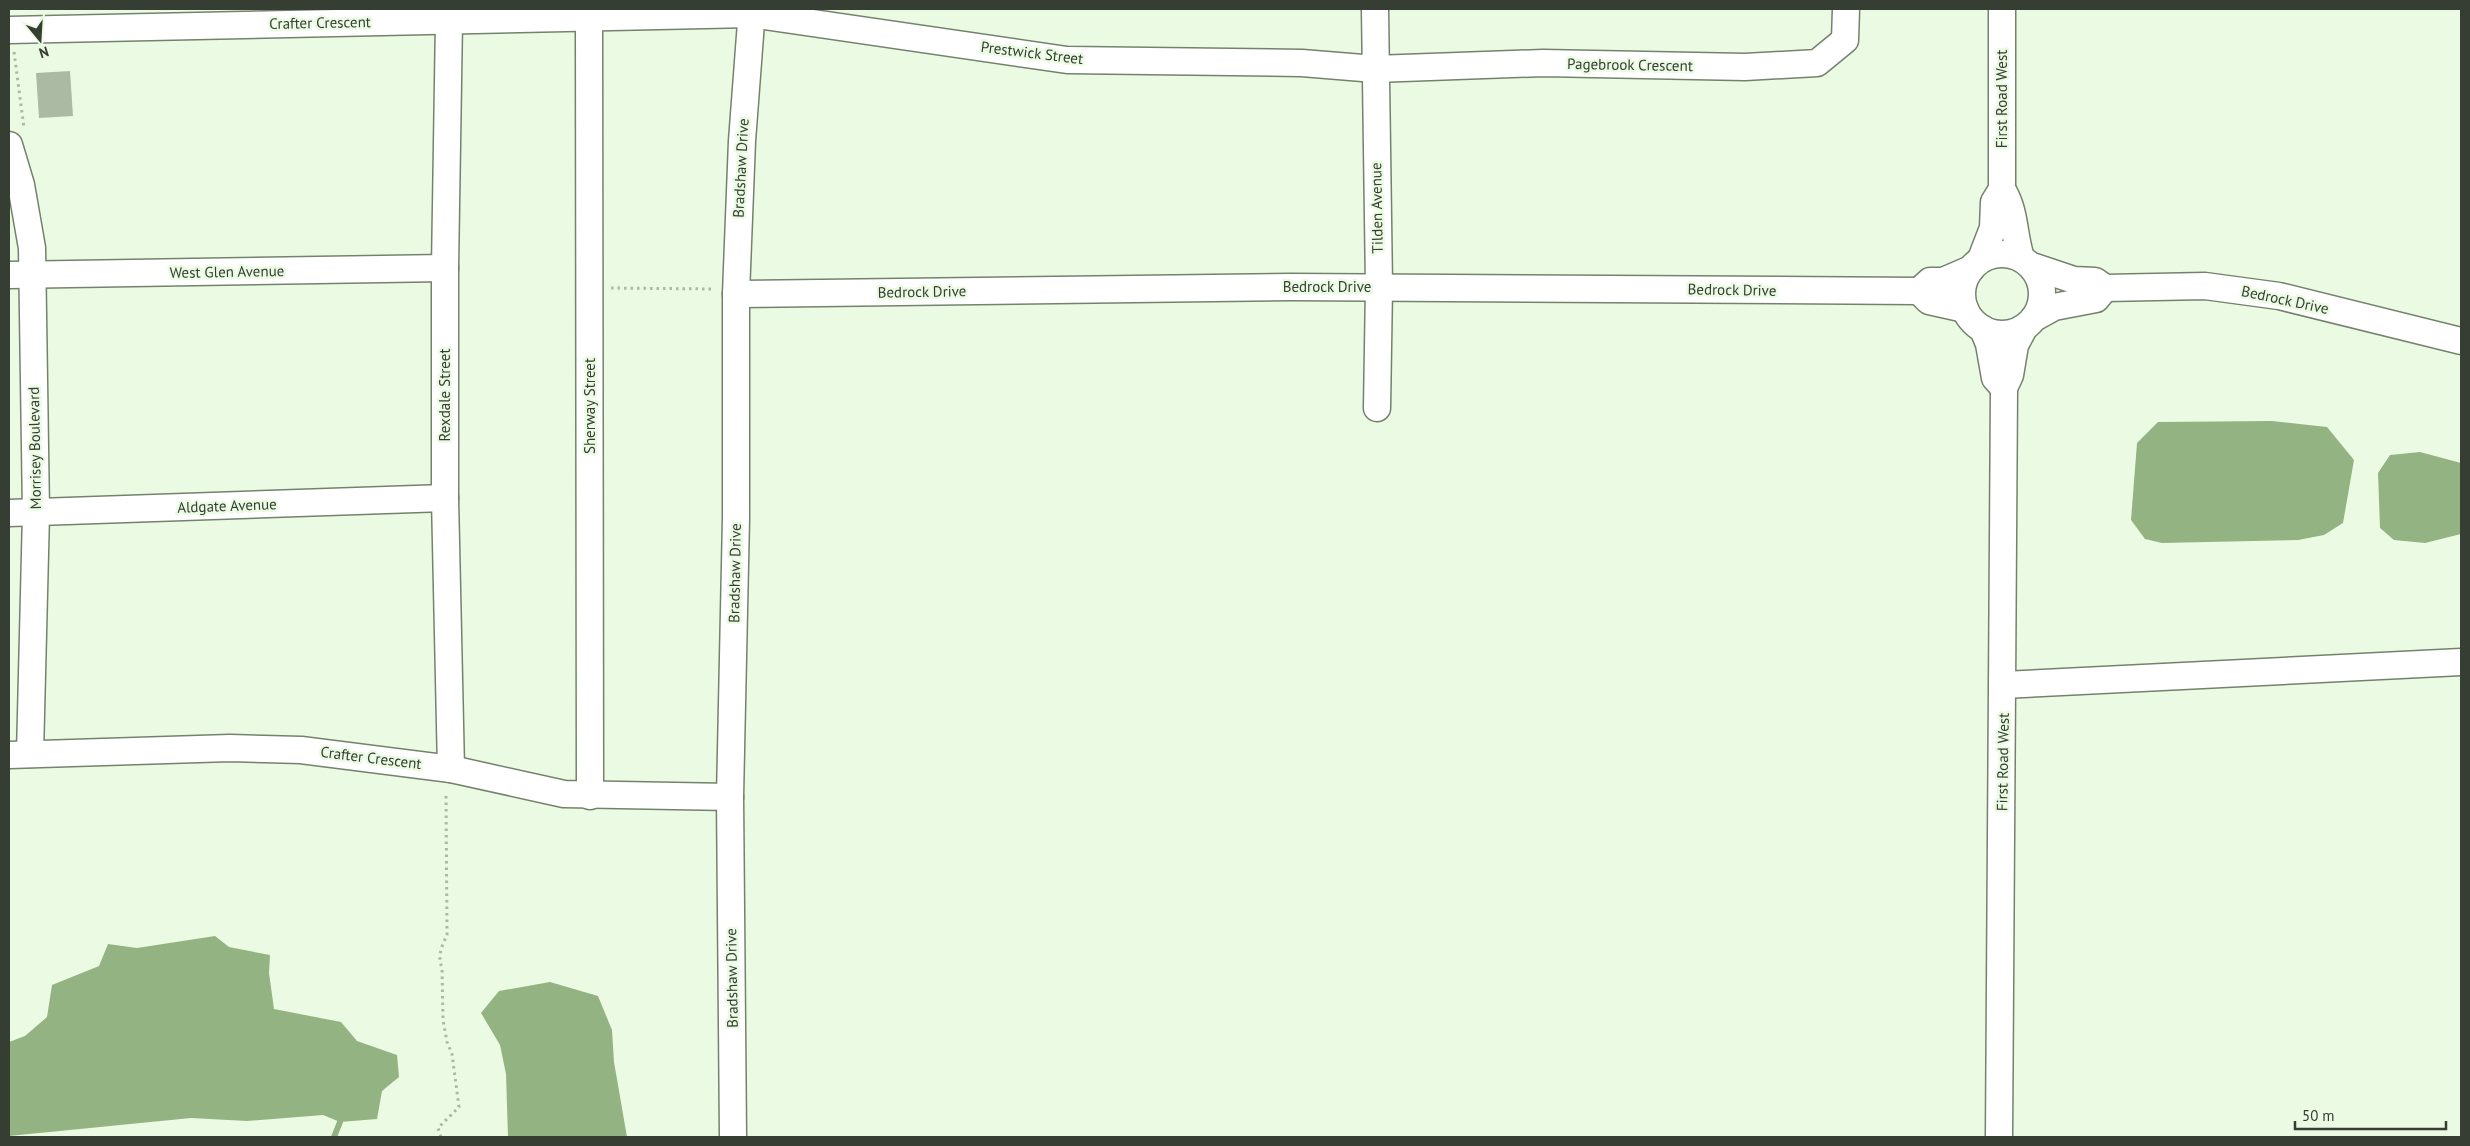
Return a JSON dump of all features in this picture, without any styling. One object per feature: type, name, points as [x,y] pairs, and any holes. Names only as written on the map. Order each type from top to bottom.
[{"type":"street","name":"Tilden Avenue","points":[[1375,9],[1379,287],[1377,408]]},
{"type":"street","name":"Pagebrook Crescent","points":[[1375,69],[1543,63],[1745,67],[1817,63],[1845,40],[1846,9]]},
{"type":"street","name":"First Road West","points":[[1999,1137],[2004,388],[2010,375],[2014,345],[2041,306],[2043,292],[2040,278],[2027,262],[2016,242],[2010,203],[2002,189],[2002,9]]},
{"type":"street","name":"Prestwick Street","points":[[752,12],[1067,60],[1302,62],[1375,69]]},
{"type":"street","name":"Crafter Crescent","points":[[9,30],[752,12]]},
{"type":"street","name":"Bradshaw Drive","points":[[733,1137],[730,797],[736,518],[736,294],[742,141],[752,12]]},
{"type":"street","name":"Sherway Street","points":[[589,17],[590,796]]},
{"type":"street","name":"Rexdale Street","points":[[448,20],[444,268],[449,782]]},
{"type":"street","name":"Morrisey Boulevard","points":[[9,145],[21,186],[32,248],[21,275],[36,513],[20,755]]},
{"type":"street","name":"First Road West","points":[[1965,309],[1962,295],[1964,281],[1976,264],[1993,228],[1994,202],[2002,189]]},
{"type":"street","points":[[1976,264],[1994,254],[2008,253],[2027,262]]},
{"type":"street","name":"Bedrock Drive","points":[[2027,262],[2074,280],[2095,281],[2105,288],[2205,286],[2270,295],[2461,341]]},
{"type":"street","name":"Bedrock Drive","points":[[1919,291],[1930,281],[1943,281],[1976,264]]},
{"type":"street","name":"West Glen Avenue","points":[[21,275],[444,268]]},
{"type":"street","name":"Bedrock Drive","points":[[736,294],[1379,287],[1919,291],[1930,301],[1965,309]]},
{"type":"street","points":[[1965,309],[1972,321],[1984,329],[1997,333],[2011,333],[2054,307],[2096,299],[2105,288]]},
{"type":"street","name":"First Road West","points":[[1984,329],[1995,378],[2004,388]]},
{"type":"street","name":"Aldgate Avenue","points":[[9,514],[445,498]]},
{"type":"street","points":[[2003,686],[2461,662]]},
{"type":"street","name":"Crafter Crescent","points":[[20,755],[230,748],[301,750],[449,782],[590,796],[730,797]]},
{"type":"path","points":[[608,288],[711,288]]},
{"type":"path","points":[[441,1137],[438,1128],[459,1107],[452,1054],[447,1042],[443,1020],[442,968],[440,962],[440,951],[448,935],[449,782]]},
{"type":"shaded area","points":[[2272,421],[2327,427],[2354,460],[2343,523],[2324,535],[2298,540],[2162,543],[2145,539],[2131,520],[2137,443],[2158,422]]},
{"type":"shaded area","points":[[2420,452],[2461,463],[2461,534],[2425,543],[2394,540],[2380,528],[2378,473],[2390,455]]},
{"type":"shaded area","points":[[215,936],[229,947],[270,955],[269,973],[274,1009],[341,1022],[357,1041],[397,1055],[399,1077],[382,1091],[377,1119],[340,1122],[323,1115],[247,1121],[191,1118],[9,1136],[9,1042],[25,1036],[47,1017],[52,985],[99,966],[108,944],[137,948]]},
{"type":"shaded area","points":[[550,982],[598,996],[612,1030],[614,1062],[627,1137],[508,1137],[506,1074],[500,1045],[481,1013],[499,991]]},
{"type":"building","points":[[70,71],[73,116],[39,118],[36,73]]},
{"type":"waterway","points":[[334,1137],[340,1122]]}]
